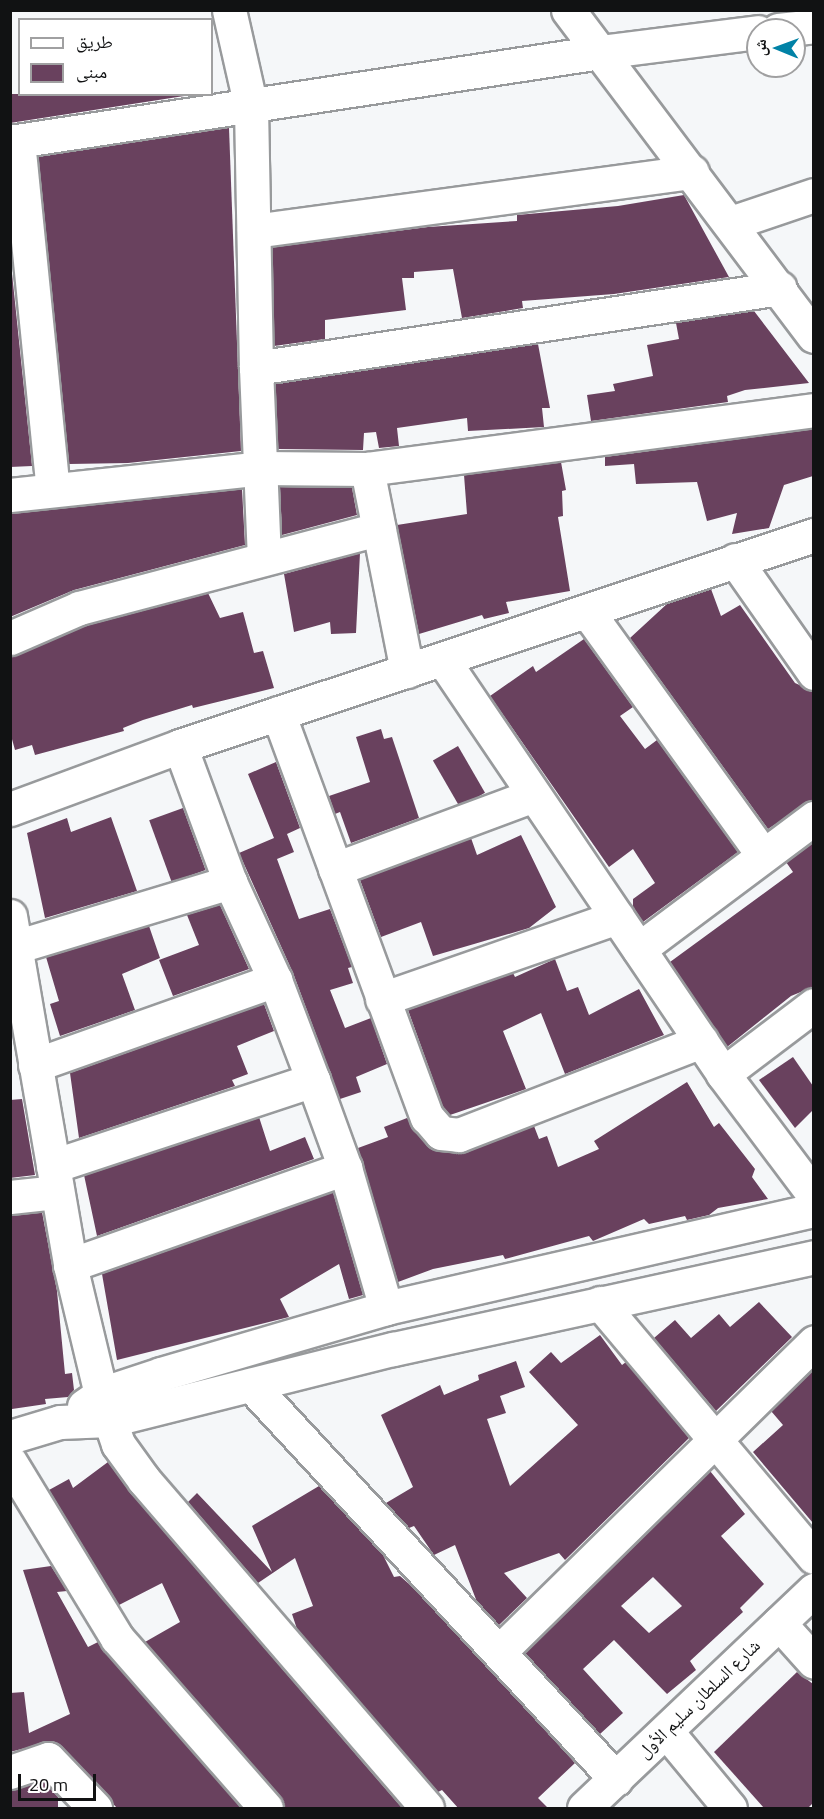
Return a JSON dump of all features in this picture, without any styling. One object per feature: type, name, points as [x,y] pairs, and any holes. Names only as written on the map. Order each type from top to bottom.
[{"type":"street","points":[[229,10],[251,107],[256,368],[264,557]]},
{"type":"street","points":[[568,10],[780,288],[813,336]]},
{"type":"street","points":[[53,489],[14,142],[600,52],[746,34]]},
{"type":"street","points":[[254,231],[692,172]]},
{"type":"street","points":[[730,223],[813,195]]},
{"type":"street","points":[[256,368],[780,288]]},
{"type":"street","points":[[10,495],[261,468],[368,469],[813,410]]},
{"type":"street","points":[[368,469],[407,671]]},
{"type":"street","points":[[10,638],[79,608],[264,557],[379,529]]},
{"type":"street","points":[[10,809],[180,746],[813,535]]},
{"type":"street","points":[[735,560],[813,673]]},
{"type":"street","points":[[586,611],[763,855]]},
{"type":"street","points":[[443,660],[723,1074],[813,1195]]},
{"type":"street","points":[[278,713],[427,1117],[441,1133],[459,1135],[701,1041]]},
{"type":"street","points":[[180,746],[230,882],[275,980],[313,1080],[345,1168],[386,1308]]},
{"type":"street","points":[[335,869],[534,795]]},
{"type":"street","points":[[639,949],[813,818]]},
{"type":"street","points":[[230,882],[13,932],[70,1265],[106,1407],[127,1461],[427,1809]]},
{"type":"street","points":[[382,999],[617,917]]},
{"type":"street","points":[[35,1065],[275,980]]},
{"type":"street","points":[[723,1074],[813,1005]]},
{"type":"street","points":[[10,1197],[313,1080]]},
{"type":"street","points":[[70,1265],[345,1168]]},
{"type":"street","points":[[10,1437],[106,1407],[386,1308],[813,1210]]},
{"type":"street","points":[[106,1407],[251,1385],[600,1303],[813,1257]]},
{"type":"street","points":[[600,1303],[813,1557]]},
{"type":"street","points":[[499,1652],[716,1441],[813,1342]]},
{"type":"street","points":[[251,1385],[616,1779]]},
{"type":"street","points":[[13,1472],[117,1638],[266,1809]]},
{"type":"street","name":"شارع السلطان سليم الأول","points":[[584,1809],[813,1590]]},
{"type":"street","points":[[779,1623],[813,1662]]},
{"type":"street","points":[[666,1731],[730,1809]]},
{"type":"street","points":[[10,1772],[48,1759],[95,1809]]},
{"type":"building","points":[[10,94],[18,94],[18,96],[184,96],[10,123]]},
{"type":"building","points":[[229,128],[241,451],[128,463],[69,464],[38,157]]},
{"type":"building","points":[[684,195],[729,277],[614,294],[522,301],[523,308],[462,318],[453,269],[414,272],[414,278],[402,278],[406,310],[325,320],[325,339],[274,346],[272,247],[428,227],[517,221],[517,215],[618,206]]},
{"type":"building","points":[[10,254],[32,466],[10,467]]},
{"type":"building","points":[[754,311],[809,383],[745,390],[727,396],[728,402],[591,421],[587,395],[615,391],[613,384],[653,376],[647,345],[679,339],[676,323]]},
{"type":"building","points":[[538,344],[550,408],[542,408],[544,427],[468,431],[467,418],[397,428],[399,446],[379,448],[376,432],[364,433],[363,450],[278,449],[275,384]]},
{"type":"building","points":[[813,429],[813,476],[784,485],[769,528],[732,534],[737,513],[707,521],[697,482],[636,484],[634,464],[605,466],[605,457]]},
{"type":"building","points":[[561,462],[566,490],[562,491],[563,516],[558,517],[570,591],[506,602],[509,613],[484,619],[482,615],[419,634],[397,525],[467,514],[464,475]]},
{"type":"building","points":[[280,487],[352,488],[357,515],[282,535]]},
{"type":"building","points":[[242,489],[245,545],[74,590],[10,617],[10,513]]},
{"type":"building","points":[[360,553],[356,633],[331,634],[330,622],[294,632],[284,574]]},
{"type":"building","points":[[711,589],[721,616],[740,605],[795,683],[813,691],[813,800],[768,829],[630,638],[668,603]]},
{"type":"building","points":[[208,593],[220,618],[243,612],[254,653],[263,651],[274,688],[193,708],[192,705],[143,720],[123,728],[124,731],[35,755],[32,745],[15,750],[10,732],[10,656],[85,626]]},
{"type":"building","points":[[584,639],[633,707],[620,716],[645,749],[657,740],[738,852],[643,922],[633,907],[633,899],[655,883],[633,849],[609,867],[490,696],[533,666],[536,672]]},
{"type":"building","points":[[381,729],[384,739],[392,737],[419,818],[351,843],[340,812],[335,814],[329,796],[370,782],[356,737]]},
{"type":"building","points":[[458,746],[485,793],[460,807],[433,760]]},
{"type":"building","points":[[276,762],[300,828],[287,834],[294,852],[277,859],[299,919],[330,909],[352,967],[348,968],[353,983],[330,990],[345,1028],[371,1018],[387,1064],[356,1077],[361,1092],[340,1099],[293,973],[239,853],[274,838],[248,774]]},
{"type":"building","points":[[183,808],[206,870],[172,882],[149,820]]},
{"type":"building","points":[[111,817],[137,891],[45,918],[27,833],[67,818],[71,832]]},
{"type":"building","points":[[521,835],[556,907],[529,928],[433,956],[421,922],[381,937],[360,880],[471,838],[477,855]]},
{"type":"building","points":[[813,842],[813,987],[791,996],[727,1047],[670,962],[793,872],[786,862]]},
{"type":"building","points":[[220,905],[249,969],[173,996],[159,960],[199,945],[187,915]]},
{"type":"building","points":[[149,926],[160,958],[122,974],[135,1010],[60,1036],[50,1004],[59,1001],[46,957]]},
{"type":"building","points":[[555,959],[567,991],[578,987],[589,1015],[639,989],[664,1035],[565,1074],[541,1013],[503,1031],[526,1089],[450,1115],[443,1107],[408,1010],[513,973],[515,977]]},
{"type":"building","points":[[264,1004],[274,1031],[237,1046],[248,1074],[232,1080],[235,1086],[79,1138],[70,1073]]},
{"type":"building","points":[[793,1057],[813,1086],[813,1110],[795,1128],[759,1080]]},
{"type":"building","points":[[687,1082],[714,1127],[719,1123],[755,1169],[752,1177],[768,1199],[718,1208],[709,1215],[687,1220],[685,1216],[649,1224],[644,1219],[593,1241],[589,1236],[505,1259],[503,1255],[433,1269],[398,1282],[358,1148],[388,1137],[384,1127],[407,1118],[428,1146],[457,1154],[534,1126],[539,1139],[547,1136],[558,1167],[599,1149],[594,1141]]},
{"type":"building","points":[[22,1099],[35,1175],[10,1178],[10,1100]]},
{"type":"building","points":[[259,1117],[270,1151],[305,1137],[314,1159],[97,1236],[84,1175]]},
{"type":"building","points":[[333,1192],[363,1295],[349,1299],[339,1264],[280,1299],[289,1317],[117,1360],[102,1274]]},
{"type":"building","points":[[42,1212],[57,1291],[65,1374],[72,1373],[74,1390],[68,1397],[45,1399],[46,1404],[12,1409],[10,1215]]},
{"type":"building","points":[[759,1302],[792,1337],[716,1411],[654,1338],[675,1320],[691,1338],[719,1314],[730,1327]]},
{"type":"building","points":[[600,1335],[622,1365],[626,1362],[689,1438],[565,1560],[559,1553],[504,1573],[527,1598],[499,1625],[477,1602],[455,1545],[434,1555],[414,1526],[409,1528],[386,1503],[413,1487],[381,1415],[440,1385],[444,1395],[479,1380],[478,1375],[516,1361],[525,1387],[500,1396],[506,1413],[487,1419],[510,1486],[578,1425],[529,1372],[551,1352],[561,1363]]},
{"type":"building","points":[[813,1369],[813,1523],[753,1452],[783,1425],[771,1411]]},
{"type":"building","points":[[108,1462],[130,1492],[403,1809],[284,1809],[280,1796],[145,1642],[180,1622],[162,1583],[119,1605],[49,1490],[69,1479],[73,1488]]},
{"type":"building","points":[[710,1471],[745,1514],[721,1536],[764,1584],[740,1608],[743,1612],[690,1661],[696,1670],[667,1694],[614,1640],[583,1669],[623,1713],[600,1734],[525,1653]],"holes":[[[653,1577],[682,1606],[649,1633],[621,1606]]]},
{"type":"building","points":[[319,1486],[383,1555],[394,1577],[400,1576],[416,1590],[575,1763],[538,1798],[549,1809],[459,1809],[442,1790],[438,1792],[297,1629],[292,1614],[313,1606],[295,1558],[258,1583],[188,1502],[197,1493],[272,1572],[252,1526]]},
{"type":"building","points":[[51,1566],[67,1591],[57,1592],[88,1647],[98,1642],[242,1809],[118,1809],[53,1741],[10,1752],[10,1693],[24,1692],[29,1733],[70,1714],[23,1570]]},
{"type":"building","points":[[797,1672],[813,1684],[813,1803],[807,1809],[765,1809],[714,1752]]},
{"type":"building","points":[[43,1781],[58,1797],[58,1809],[10,1809],[10,1790]]}]
